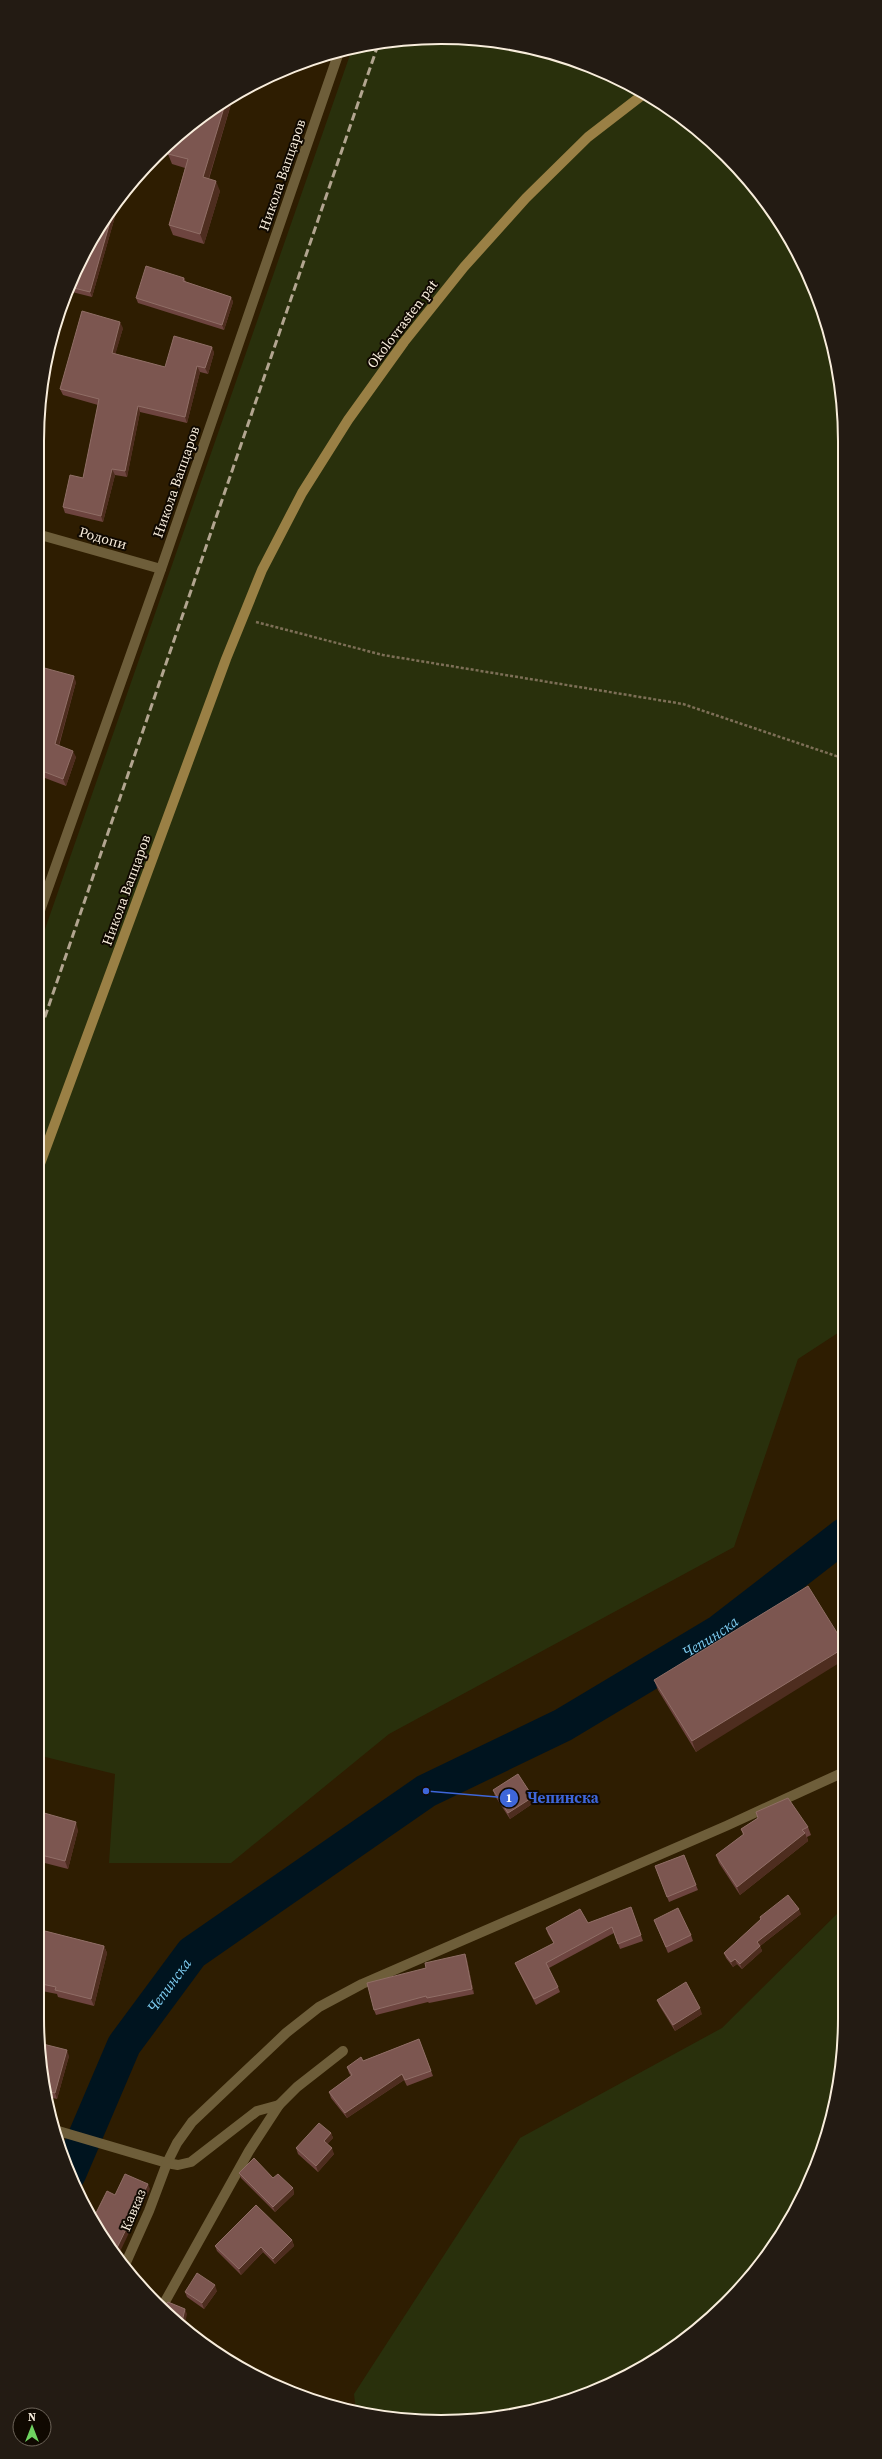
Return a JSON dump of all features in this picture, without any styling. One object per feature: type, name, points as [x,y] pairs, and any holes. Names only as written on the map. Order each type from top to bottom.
[{"type":"street","name":"Никола Вапцаров","points":[[44,899],[161,569],[337,58]]},
{"type":"street","name":"Okolovrasten pat","points":[[243,619],[262,570],[302,493],[348,420],[404,342],[464,267],[526,198],[588,138],[640,97]]},
{"type":"street","name":"Родопи","points":[[44,536],[161,569]]},
{"type":"street","name":"Никола Вапцаров","points":[[44,1153],[243,619]]},
{"type":"street","name":"Кавказ","points":[[127,2261],[149,2211],[167,2163],[177,2143],[192,2122],[286,2033],[319,2007],[362,1984],[726,1826],[838,1775]]},
{"type":"street","points":[[164,2303],[245,2158],[279,2106],[297,2087],[343,2051]]},
{"type":"street","points":[[61,2132],[178,2165],[191,2162],[257,2110],[279,2106]]},
{"type":"path","points":[[243,619],[383,655],[683,704],[838,757]]},
{"type":"green space","points":[[441,44],[493,47],[518,52],[569,65],[593,74],[640,97],[683,126],[722,160],[739,179],[756,199],[785,243],[808,289],[817,313],[835,389],[838,441],[838,1333],[798,1359],[734,1547],[389,1734],[231,1863],[109,1863],[115,1774],[44,1757],[44,932],[350,55],[389,47]]},
{"type":"green space","points":[[838,1913],[838,2018],[835,2070],[817,2146],[797,2194],[771,2239],[756,2260],[722,2299],[683,2333],[640,2362],[593,2385],[569,2394],[493,2412],[467,2414],[441,2415],[389,2412],[355,2405],[354,2394],[520,2138],[722,2028]]},
{"type":"building","points":[[224,109],[203,177],[216,181],[200,234],[169,225],[188,159],[168,154],[199,126]]},
{"type":"building","points":[[110,221],[90,292],[74,288],[97,242]]},
{"type":"building","points":[[146,266],[184,278],[183,281],[231,297],[222,325],[136,298]]},
{"type":"building","points":[[82,311],[120,322],[112,353],[165,367],[174,336],[212,347],[205,368],[197,366],[185,417],[138,406],[125,471],[112,469],[101,516],[63,507],[70,475],[83,478],[99,399],[60,389]]},
{"type":"building","points":[[44,668],[74,676],[55,744],[73,751],[63,779],[44,772]]},
{"type":"building","points":[[808,1586],[838,1634],[838,1652],[692,1741],[654,1680]]},
{"type":"building","points":[[518,1774],[533,1797],[508,1813],[493,1790]]},
{"type":"building","points":[[788,1798],[808,1827],[802,1830],[805,1833],[737,1887],[716,1855],[744,1834],[741,1829],[758,1818],[756,1812]]},
{"type":"building","points":[[44,1813],[76,1822],[65,1861],[44,1856]]},
{"type":"building","points":[[684,1855],[696,1885],[667,1897],[655,1866]]},
{"type":"building","points":[[788,1895],[799,1909],[757,1942],[760,1946],[740,1964],[735,1959],[731,1962],[724,1953],[761,1919],[760,1917]]},
{"type":"building","points":[[631,1907],[641,1935],[618,1944],[612,1927],[546,1963],[558,1987],[534,1999],[515,1963],[554,1943],[546,1928],[580,1909],[588,1923]]},
{"type":"building","points":[[678,1908],[691,1935],[666,1947],[654,1920]]},
{"type":"building","points":[[44,1931],[104,1946],[91,1999],[55,1990],[56,1987],[44,1984]]},
{"type":"building","points":[[465,1954],[472,1989],[427,1998],[426,1996],[374,2010],[367,1983],[426,1968],[425,1963]]},
{"type":"building","points":[[686,1982],[700,2008],[673,2025],[657,2000]]},
{"type":"building","points":[[419,2039],[431,2071],[405,2080],[402,2074],[345,2113],[329,2092],[352,2075],[347,2067],[361,2057],[363,2061]]},
{"type":"building","points":[[45,2045],[67,2050],[55,2093],[51,2092],[47,2070]]},
{"type":"building","points":[[319,2123],[331,2133],[324,2141],[332,2148],[316,2166],[296,2148]]},
{"type":"building","points":[[254,2158],[273,2178],[278,2174],[293,2188],[273,2207],[239,2173]]},
{"type":"building","points":[[125,2174],[148,2184],[117,2248],[96,2214],[107,2191],[115,2195]]},
{"type":"building","points":[[256,2205],[292,2240],[273,2259],[261,2247],[239,2269],[215,2246]]},
{"type":"building","points":[[197,2273],[215,2285],[202,2303],[185,2292]]},
{"type":"building","points":[[168,2302],[185,2309],[183,2319],[179,2316],[166,2304]]},
{"type":"waterway","name":"Чепинска","points":[[72,2166],[124,2045],[192,1953],[426,1791],[563,1725],[720,1631],[838,1540]]},
{"type":"railway","points":[[44,1020],[376,50]]},
{"type":"place","name":"Чепинска","points":[[426,1791]]}]
